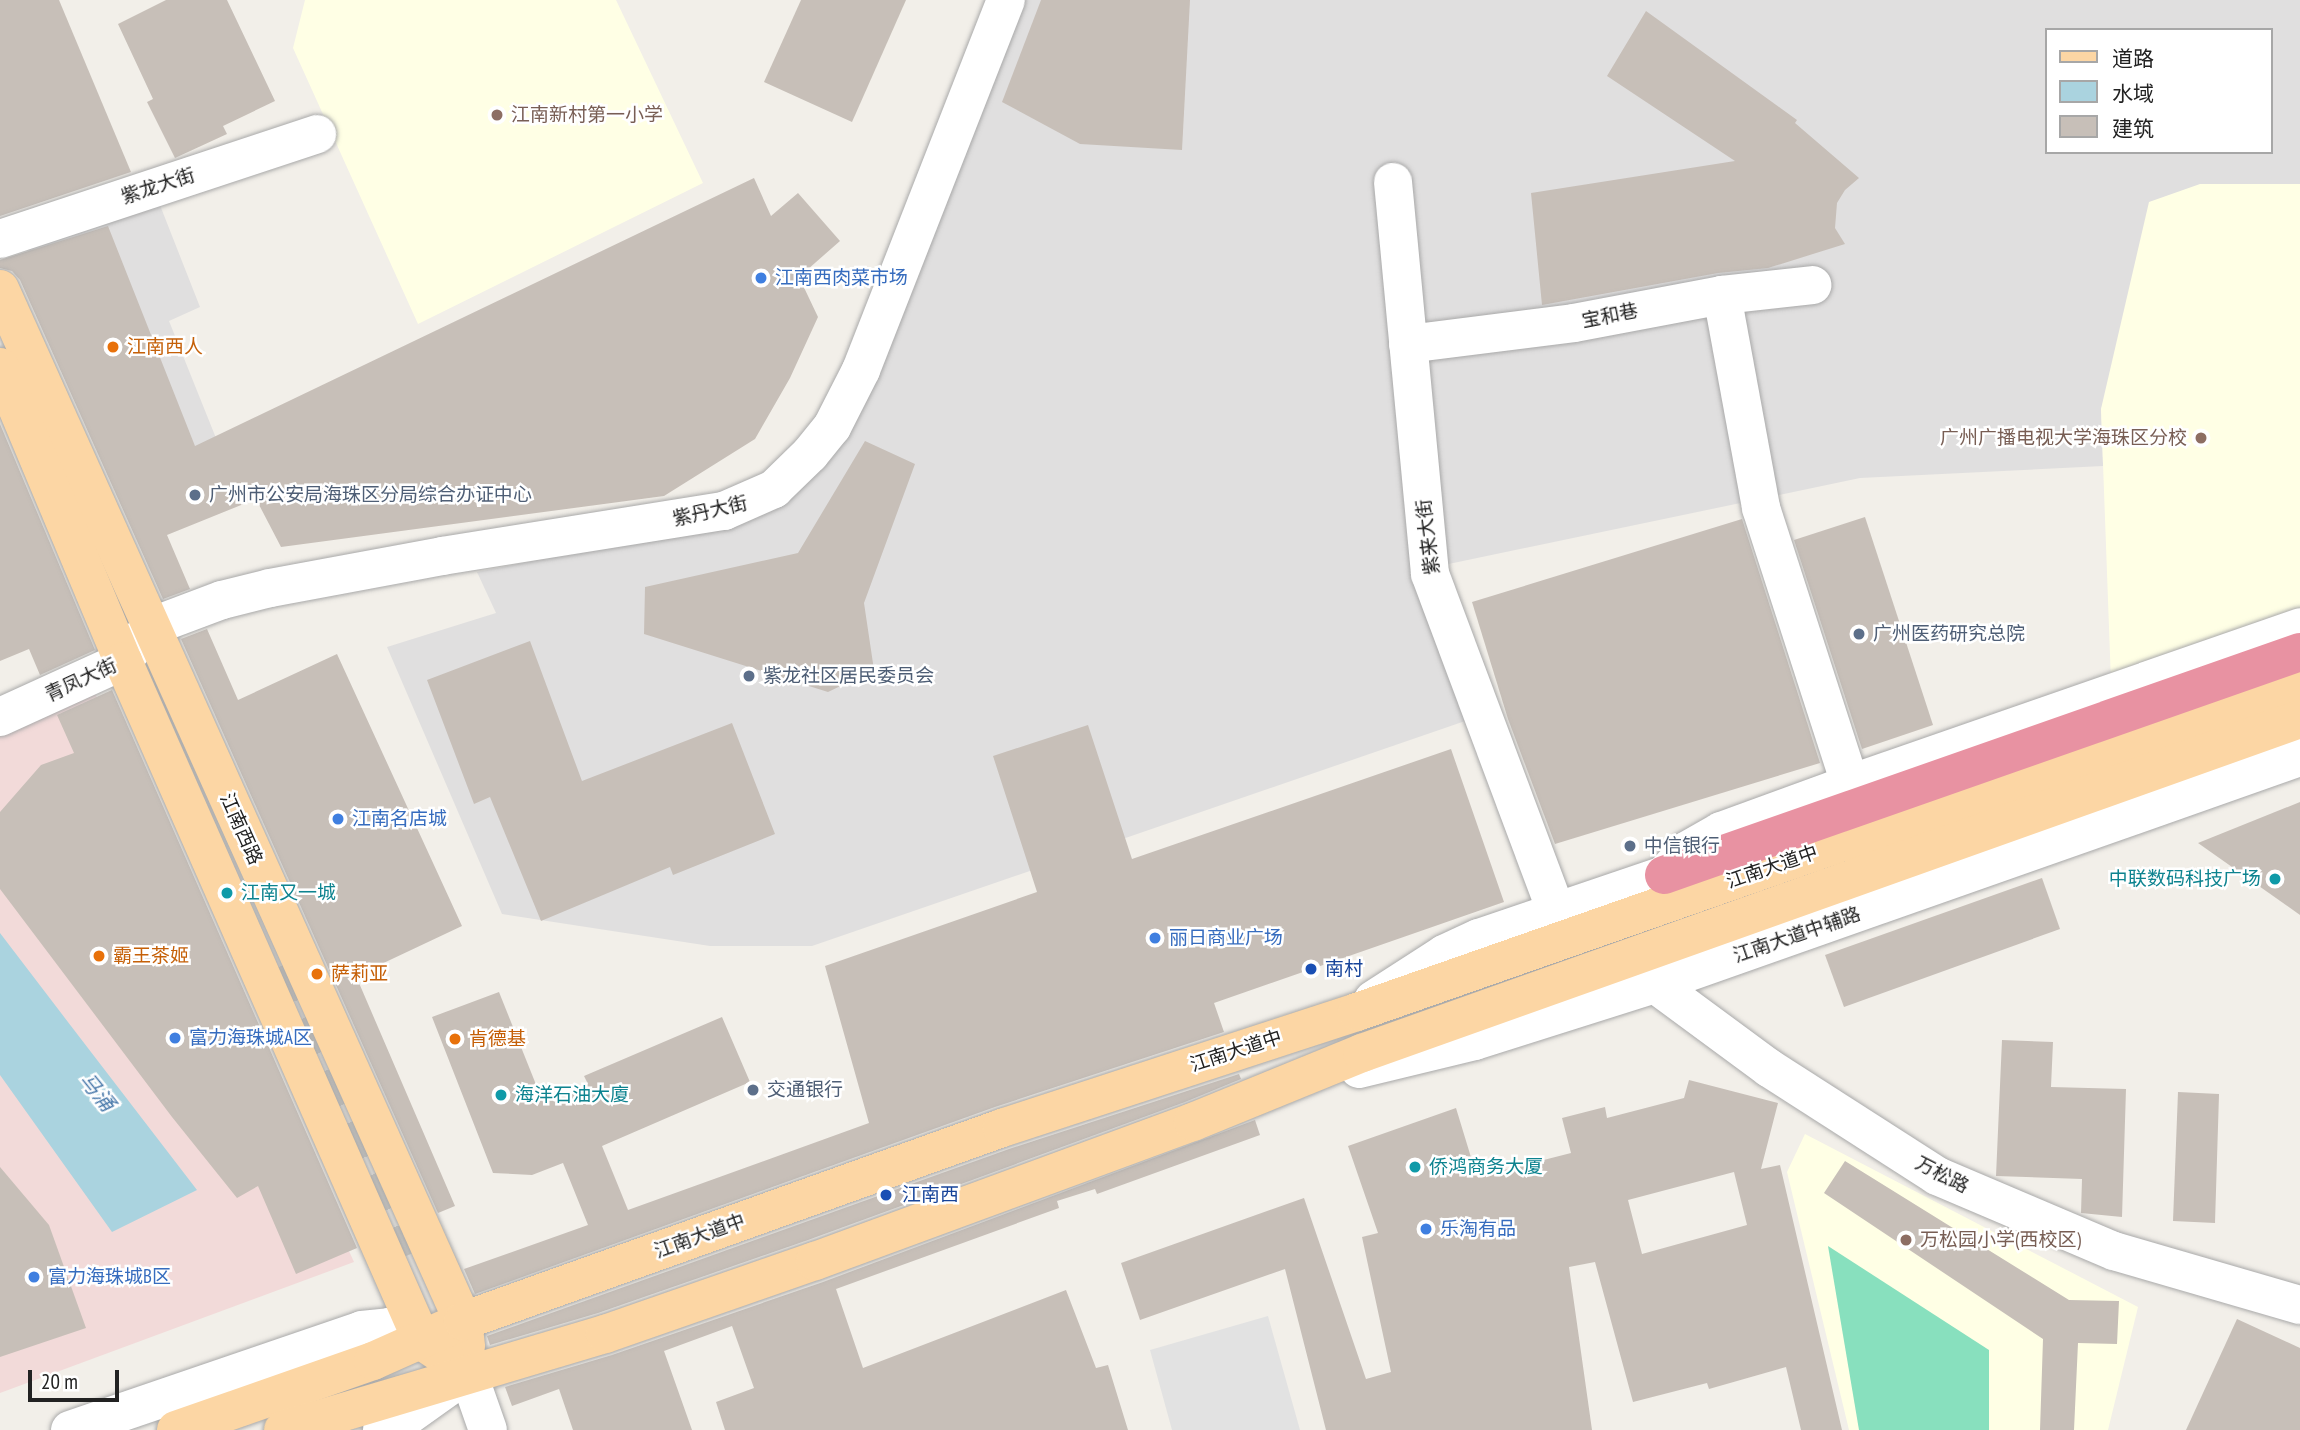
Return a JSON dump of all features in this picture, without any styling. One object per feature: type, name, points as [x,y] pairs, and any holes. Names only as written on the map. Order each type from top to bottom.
[{"type":"highway","points":[[1669,888],[1977,766],[2300,652]]},
{"type":"main road","name":"江南西路","points":[[0,289],[463,1321],[468,1373]]},
{"type":"main road","points":[[0,367],[123,661],[422,1341],[468,1373]]},
{"type":"main road","name":"江南大道中","points":[[172,1420],[292,1391],[422,1341],[463,1321],[1002,1128],[1357,1012],[1669,888],[2300,682]]},
{"type":"main road","name":"江南大道中","points":[[282,1430],[605,1334],[1050,1176],[1285,1086],[1362,1053],[1649,967],[2127,780],[2300,719]]},
{"type":"main road","points":[[585,1278],[605,1334]]},
{"type":"street","name":"紫丹大街","points":[[150,627],[222,600],[270,588],[442,556],[724,511],[774,489],[810,454],[832,427],[861,370],[1006,0]]},
{"type":"street","name":"紫龙大街","points":[[0,239],[317,134]]},
{"type":"street","name":"紫来大街","points":[[1393,182],[1430,574],[1557,913]]},
{"type":"street","name":"宝和巷","points":[[1408,344],[1574,323],[1721,295],[1812,285]]},
{"type":"street","points":[[1721,295],[1761,508],[1850,783]]},
{"type":"street","name":"青凤大街","points":[[0,717],[123,661],[150,627]]},
{"type":"street","points":[[1357,1012],[1444,954],[1479,938],[1557,913],[1669,888],[1686,851],[1721,831],[1850,783],[2300,627]]},
{"type":"street","name":"江南大道中辅路","points":[[1649,967],[2140,816],[2300,757]]},
{"type":"street","points":[[2127,780],[2140,816]]},
{"type":"street","name":"万松路","points":[[1649,967],[1769,1068],[1937,1176],[2114,1251],[2300,1306]]},
{"type":"street","points":[[382,1430],[395,1425],[468,1373],[488,1430]]},
{"type":"street","points":[[70,1430],[172,1420]]},
{"type":"shaded area","name":"江南新村第一小学","points":[[305,0],[616,0],[703,183],[418,324],[293,48]]},
{"type":"shaded area","points":[[1021,0],[2300,0],[2300,184],[2200,184],[2101,409],[2103,466],[1860,478],[1420,570],[1471,719],[812,946],[710,946],[502,914],[387,647],[496,613],[477,572],[727,522],[810,480]]},
{"type":"shaded area","name":"广州广播电视大学海珠区分校","points":[[2200,184],[2300,184],[2300,615],[2111,682],[2101,409],[2149,202]]},
{"type":"shaded area","name":"江南西人","points":[[156,195],[200,307],[169,321],[220,448],[123,487],[27,249]]},
{"type":"shaded area","points":[[93,689],[354,1262],[0,1393],[0,734]]},
{"type":"shaded area","name":"万松园小学(西校区)","points":[[1805,1134],[2138,1307],[2108,1430],[1849,1430],[1787,1172]]},
{"type":"shaded area","points":[[1268,1316],[1300,1430],[1172,1430],[1150,1350]]},
{"type":"green space","points":[[1828,1246],[1989,1350],[1989,1430],[1859,1430]]},
{"type":"water","name":"马涌","points":[[0,933],[197,1190],[112,1232],[0,1075]]},
{"type":"building","points":[[0,0],[59,0],[131,172],[0,216]]},
{"type":"building","points":[[166,0],[227,0],[275,101],[223,126],[227,134],[175,158],[147,102],[153,99],[118,24]]},
{"type":"building","points":[[801,0],[906,0],[852,122],[764,82]]},
{"type":"building","points":[[1041,0],[1190,0],[1182,150],[1080,144],[1002,102]]},
{"type":"building","points":[[1646,11],[1797,120],[1795,123],[1859,178],[1845,190],[1837,203],[1835,228],[1845,244],[1768,268],[1718,273],[1542,305],[1531,193],[1735,161],[1607,76]]},
{"type":"building","points":[[754,178],[771,216],[798,193],[840,241],[799,277],[818,317],[790,378],[755,439],[664,496],[281,547],[256,499],[167,535],[190,589],[163,599],[20,280],[12,271],[0,268],[0,260],[108,226],[195,446]]},
{"type":"building","points":[[0,424],[95,650],[40,675],[29,649],[0,661]]},
{"type":"building","points":[[865,441],[915,464],[864,603],[874,670],[828,692],[644,634],[645,587],[798,553]]},
{"type":"building","name":"广州医药研究总院","points":[[1865,517],[1933,725],[1862,749],[1794,540]]},
{"type":"building","points":[[1742,519],[1820,763],[1555,844],[1508,719],[1472,602]]},
{"type":"building","name":"江南名店城","points":[[207,629],[238,700],[337,654],[462,926],[356,976],[455,1206],[438,1213],[181,639]]},
{"type":"building","points":[[530,641],[582,781],[732,723],[775,834],[673,875],[670,867],[541,921],[490,797],[474,804],[427,680]]},
{"type":"building","name":"富力海珠城A区","points":[[112,690],[357,1248],[296,1274],[258,1186],[237,1198],[172,1117],[0,889],[0,812],[41,765],[74,753],[57,715]]},
{"type":"building","name":"丽日商业广场","points":[[1088,725],[1132,859],[1451,749],[1504,902],[1214,1003],[1224,1032],[995,1107],[475,1294],[464,1269],[588,1225],[563,1163],[532,1175],[493,1173],[432,1017],[499,992],[543,1102],[588,1084],[584,1076],[722,1017],[750,1082],[602,1146],[628,1210],[869,1123],[825,966],[1037,892],[993,756]]},
{"type":"building","name":"中联数码科技广场","points":[[2300,802],[2300,915],[2198,843]]},
{"type":"building","points":[[2042,878],[2060,929],[1844,1007],[1825,955]]},
{"type":"building","points":[[2002,1040],[2053,1042],[2051,1087],[2126,1089],[2122,1217],[2081,1213],[2082,1179],[1996,1176]]},
{"type":"building","points":[[1239,1074],[1241,1079],[1185,1102],[808,1240],[598,1313],[490,1345],[487,1336],[1009,1149]]},
{"type":"building","points":[[1689,1080],[1778,1103],[1761,1169],[1780,1165],[1842,1430],[1801,1430],[1786,1367],[1709,1389],[1707,1383],[1633,1402],[1595,1262],[1569,1267],[1592,1430],[1326,1430],[1285,1269],[1140,1320],[1121,1263],[1304,1198],[1366,1379],[1391,1372],[1362,1237],[1378,1233],[1348,1146],[1456,1108],[1477,1177],[1571,1153],[1562,1118],[1605,1107],[1607,1118],[1684,1098]],"holes":[[[1734,1172],[1747,1225],[1642,1254],[1628,1200]]]},
{"type":"building","points":[[2178,1092],[2219,1094],[2215,1223],[2173,1221]]},
{"type":"building","points":[[1255,1120],[1260,1135],[1097,1194],[1095,1189],[1057,1201],[1059,1208],[836,1289],[863,1368],[1066,1290],[1096,1368],[1108,1365],[1128,1430],[725,1430],[716,1402],[754,1388],[732,1326],[664,1351],[692,1430],[573,1430],[559,1389],[512,1406],[505,1387],[612,1355],[823,1282]]},
{"type":"building","points":[[1845,1161],[2069,1300],[2119,1301],[2117,1344],[2078,1343],[2074,1430],[2040,1430],[2043,1339],[1824,1193]]},
{"type":"building","name":"富力海珠城B区","points":[[0,1167],[49,1225],[86,1328],[0,1357]]},
{"type":"building","points":[[2237,1319],[2300,1348],[2300,1430],[2186,1430]]},
{"type":"tunnel","points":[[283,965],[409,1255]]},
{"type":"place","name":"江南新村第一小学","points":[[497,115]]},
{"type":"place","name":"江南西肉菜市场","points":[[761,278]]},
{"type":"place","name":"江南西人","points":[[113,347]]},
{"type":"place","name":"广州广播电视大学海珠区分校","points":[[2201,438]]},
{"type":"place","name":"广州市公安局海珠区分局综合办证中心","points":[[195,495]]},
{"type":"place","name":"广州医药研究总院","points":[[1859,634]]},
{"type":"place","name":"紫龙社区居民委员会","points":[[749,676]]},
{"type":"place","name":"江南名店城","points":[[338,819]]},
{"type":"place","name":"中信银行","points":[[1630,846]]},
{"type":"place","name":"中联数码科技广场","points":[[2275,879]]},
{"type":"place","name":"江南又一城","points":[[227,893]]},
{"type":"place","name":"丽日商业广场","points":[[1155,938]]},
{"type":"place","name":"霸王茶姬","points":[[99,956]]},
{"type":"place","name":"南村","points":[[1311,969]]},
{"type":"place","name":"萨莉亚","points":[[317,974]]},
{"type":"place","name":"富力海珠城A区","points":[[175,1038]]},
{"type":"place","name":"肯德基","points":[[455,1039]]},
{"type":"place","name":"交通银行","points":[[753,1090]]},
{"type":"place","name":"海洋石油大廈","points":[[501,1095]]},
{"type":"place","name":"侨鸿商务大厦","points":[[1415,1167]]},
{"type":"place","name":"江南西","points":[[886,1195]]},
{"type":"place","name":"乐淘有品","points":[[1426,1229]]},
{"type":"place","name":"万松园小学(西校区)","points":[[1906,1240]]},
{"type":"place","name":"富力海珠城B区","points":[[34,1277]]}]
